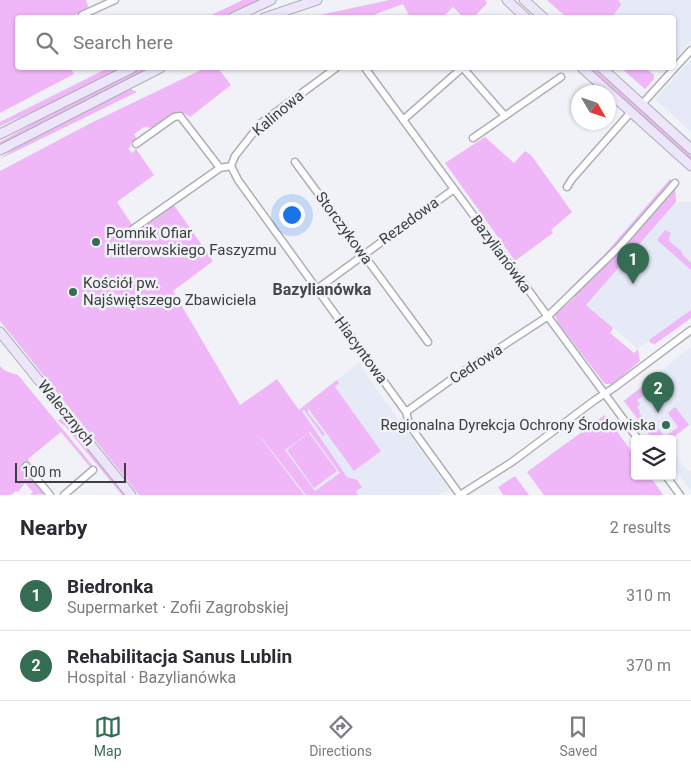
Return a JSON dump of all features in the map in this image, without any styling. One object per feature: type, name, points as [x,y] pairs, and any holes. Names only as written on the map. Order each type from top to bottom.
[{"type":"main road","points":[[238,15],[271,0]]},
{"type":"main road","points":[[273,15],[317,0]]},
{"type":"main road","points":[[507,0],[523,15]]},
{"type":"main road","points":[[524,0],[541,15]]},
{"type":"main road","points":[[0,134],[128,70]]},
{"type":"main road","points":[[0,150],[156,70]]},
{"type":"main road","points":[[584,70],[691,166]]},
{"type":"main road","points":[[604,70],[691,149]]},
{"type":"main road","name":"Walecznych","points":[[0,332],[132,495]]},
{"type":"street","points":[[82,15],[115,0]]},
{"type":"street","points":[[676,67],[691,50]]},
{"type":"street","name":"Kalinowa","points":[[231,166],[235,156],[261,123],[333,70]]},
{"type":"street","name":"Bazylianówka","points":[[366,70],[635,435]]},
{"type":"street","points":[[403,120],[461,70]]},
{"type":"street","points":[[465,70],[505,116]]},
{"type":"street","points":[[642,104],[673,70]]},
{"type":"street","points":[[473,138],[561,77]]},
{"type":"street","points":[[567,187],[631,112]]},
{"type":"street","points":[[136,144],[174,117],[180,116],[220,168]]},
{"type":"street","name":"Storczykowa","points":[[295,162],[428,342]]},
{"type":"street","points":[[133,229],[220,168],[231,166]]},
{"type":"street","name":"Hiacyntowa","points":[[231,166],[238,180],[406,412],[410,426],[460,495]]},
{"type":"street","name":"Cedrowa","points":[[406,412],[452,379],[547,317],[619,247],[675,183]]},
{"type":"street","name":"Rezedowa","points":[[317,289],[454,189]]},
{"type":"street","points":[[460,495],[512,462],[691,330]]},
{"type":"street","points":[[26,466],[50,495]]},
{"type":"street","points":[[64,495],[92,470]]},
{"type":"street","points":[[669,480],[680,495]]},
{"type":"shaded area","points":[[0,0],[86,0],[89,9],[75,15],[15,15],[15,70],[72,70],[74,74],[0,113]]},
{"type":"shaded area","points":[[243,0],[260,0],[226,15],[211,15]]},
{"type":"shaded area","points":[[389,0],[485,0],[487,3],[476,15],[461,15],[453,7],[445,15],[409,15],[403,4],[373,15],[320,15]]},
{"type":"shaded area","points":[[547,0],[691,0],[691,41],[676,59],[676,15],[564,15]]},
{"type":"shaded area","points":[[547,0],[618,0],[621,5],[614,15],[564,15]]},
{"type":"shaded area","points":[[691,60],[691,132],[655,99]]},
{"type":"shaded area","points":[[104,70],[118,70],[0,126],[0,122]]},
{"type":"shaded area","points":[[138,70],[146,70],[0,145],[0,142],[48,115]]},
{"type":"shaded area","points":[[201,70],[220,70],[231,85],[190,117],[184,113],[176,113],[153,128],[144,127],[134,134],[137,139],[130,144],[131,146],[128,149],[132,153],[136,149],[154,175],[117,202],[136,231],[174,205],[213,261],[173,291],[240,405],[277,379],[299,410],[337,380],[339,383],[335,387],[381,451],[354,471],[308,408],[308,413],[325,434],[323,436],[304,410],[302,411],[347,477],[357,480],[362,487],[356,491],[358,495],[306,495],[261,437],[304,495],[139,495],[0,321],[0,171],[91,123]],"holes":[[[310,432],[340,473],[315,491],[285,450]]]},
{"type":"shaded area","points":[[591,70],[596,70],[613,85],[608,85]]},
{"type":"shaded area","points":[[623,70],[648,70],[654,75],[654,79],[645,89]]},
{"type":"shaded area","points":[[128,88],[137,92],[0,159],[20,144]]},
{"type":"shaded area","points":[[616,88],[691,155],[691,160],[616,92]]},
{"type":"shaded area","points":[[485,137],[514,163],[525,151],[531,155],[572,212],[551,230],[553,233],[515,261],[445,163]]},
{"type":"shaded area","points":[[670,179],[675,183],[676,202],[586,305],[613,328],[610,333],[634,353],[638,349],[640,361],[613,384],[605,384],[558,323],[555,315],[575,297],[569,289],[604,255]]},
{"type":"shaded area","points":[[676,202],[691,202],[691,310],[638,349],[586,305]]},
{"type":"shaded area","points":[[665,230],[671,233],[670,242],[691,263],[691,270],[657,240]]},
{"type":"shaded area","points":[[691,310],[691,318],[655,344],[650,343],[649,340]]},
{"type":"shaded area","points":[[691,347],[691,424],[676,436],[649,435],[623,401]]},
{"type":"shaded area","points":[[359,363],[449,489],[438,495],[304,495],[276,461],[260,438]]},
{"type":"shaded area","points":[[0,366],[5,371],[18,375],[93,466],[91,468],[61,432],[28,459],[32,465],[29,462],[23,467],[46,494],[30,495],[33,492],[25,483],[18,492],[16,491],[11,495],[0,495]]},
{"type":"shaded area","points":[[644,385],[649,391],[637,400],[640,404],[637,407],[647,423],[644,427],[624,401]]},
{"type":"shaded area","points":[[675,407],[689,425],[676,435],[668,435],[678,427],[668,413]]},
{"type":"shaded area","points":[[605,415],[631,451],[631,480],[653,480],[663,495],[544,495],[527,472]]},
{"type":"shaded area","points":[[63,417],[126,495],[122,495],[65,426],[58,421]]},
{"type":"shaded area","points":[[653,422],[663,435],[650,435],[645,429]]},
{"type":"shaded area","points":[[309,433],[337,471],[314,488],[287,450]]},
{"type":"shaded area","points":[[676,456],[689,472],[691,470],[691,491],[676,470]]},
{"type":"shaded area","points":[[515,476],[529,495],[503,495],[498,487]]},
{"type":"place","name":"Pomnik Ofiar Hitlerowskiego Faszyzmu","points":[[96,242]]},
{"type":"place","name":"Biedronka","points":[[633,284]]},
{"type":"place","name":"Kościół pw. Najświętszego Zbawiciela","points":[[73,292]]},
{"type":"place","name":"Rehabilitacja Sanus Lublin","points":[[658,413]]},
{"type":"place","name":"Regionalna Dyrekcja Ochrony Środowiska","points":[[666,425]]},
{"type":"district","name":"Bazylianówka","points":[[322,289]]}]
